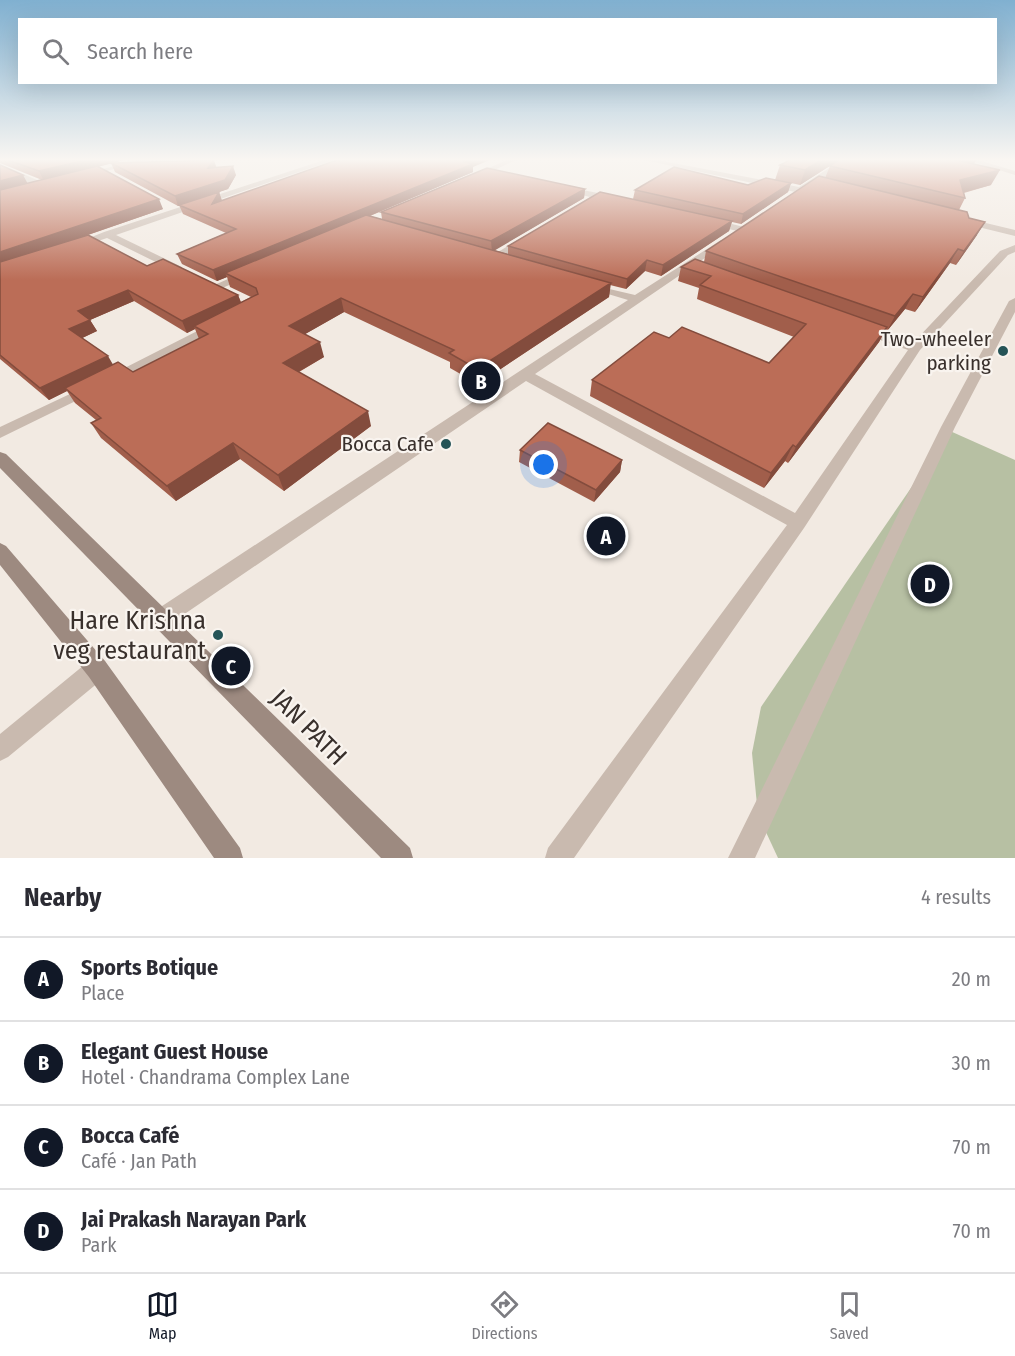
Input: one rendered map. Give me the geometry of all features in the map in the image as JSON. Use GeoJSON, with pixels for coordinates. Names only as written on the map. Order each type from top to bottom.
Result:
{"type":"FeatureCollection","features":[{"type":"Feature","properties":{"kind":"main road","name":"JAN PATH"},"geometry":{"type":"LineString","coordinates":[[0,458],[400,858]]}},
{"type":"Feature","properties":{"kind":"main road"},"geometry":{"type":"LineString","coordinates":[[0,551],[97,669],[230,858]]}},
{"type":"Feature","properties":{"kind":"street"},"geometry":{"type":"LineString","coordinates":[[64,249],[207,200]]}},
{"type":"Feature","properties":{"kind":"street"},"geometry":{"type":"LineString","coordinates":[[569,213],[591,200]]}},
{"type":"Feature","properties":{"kind":"street"},"geometry":{"type":"LineString","coordinates":[[781,203],[786,200]]}},
{"type":"Feature","properties":{"kind":"street"},"geometry":{"type":"LineString","coordinates":[[165,204],[176,210]]}},
{"type":"Feature","properties":{"kind":"street"},"geometry":{"type":"LineString","coordinates":[[160,618],[637,299],[693,267],[746,226],[697,219]]}},
{"type":"Feature","properties":{"kind":"street"},"geometry":{"type":"LineString","coordinates":[[958,219],[1015,233]]}},
{"type":"Feature","properties":{"kind":"street"},"geometry":{"type":"LineString","coordinates":[[107,234],[186,272]]}},
{"type":"Feature","properties":{"kind":"street"},"geometry":{"type":"LineString","coordinates":[[482,254],[499,259],[531,235]]}},
{"type":"Feature","properties":{"kind":"street"},"geometry":{"type":"LineString","coordinates":[[558,858],[798,524],[915,348],[1004,253],[1015,248]]}},
{"type":"Feature","properties":{"kind":"street"},"geometry":{"type":"LineString","coordinates":[[236,296],[211,284],[259,268]]}},
{"type":"Feature","properties":{"kind":"street"},"geometry":{"type":"LineString","coordinates":[[582,283],[637,299]]}},
{"type":"Feature","properties":{"kind":"street"},"geometry":{"type":"LineString","coordinates":[[741,858],[948,427],[1015,301]]}},
{"type":"Feature","properties":{"kind":"street"},"geometry":{"type":"LineString","coordinates":[[0,433],[225,321]]}},
{"type":"Feature","properties":{"kind":"street"},"geometry":{"type":"LineString","coordinates":[[850,325],[915,348]]}},
{"type":"Feature","properties":{"kind":"street"},"geometry":{"type":"LineString","coordinates":[[524,374],[798,524]]}},
{"type":"Feature","properties":{"kind":"street"},"geometry":{"type":"LineString","coordinates":[[0,749],[97,669]]}},
{"type":"Feature","properties":{"kind":"green space"},"geometry":{"type":"Polygon","coordinates":[[[950,431],[1015,460],[1015,858],[778,858],[758,815],[752,753],[761,707],[950,431]]]}},
{"type":"Feature","properties":{"kind":"building"},"geometry":{"type":"Polygon","coordinates":[[[0,200],[156,200],[0,252],[0,200]]]}},
{"type":"Feature","properties":{"kind":"building"},"geometry":{"type":"Polygon","coordinates":[[[194,200],[214,200],[212,204],[223,200],[385,200],[213,270],[177,254],[236,229],[179,205],[194,200]]]}},
{"type":"Feature","properties":{"kind":"building"},"geometry":{"type":"Polygon","coordinates":[[[410,200],[565,200],[491,241],[381,212],[410,200]]]}},
{"type":"Feature","properties":{"kind":"building"},"geometry":{"type":"Polygon","coordinates":[[[586,200],[637,200],[732,221],[663,265],[647,260],[627,279],[508,246],[586,200]]]}},
{"type":"Feature","properties":{"kind":"building"},"geometry":{"type":"Polygon","coordinates":[[[680,200],[765,200],[743,214],[680,200]]]}},
{"type":"Feature","properties":{"kind":"building"},"geometry":{"type":"Polygon","coordinates":[[[783,200],[918,200],[967,212],[969,218],[985,222],[964,251],[958,249],[923,297],[913,294],[895,316],[706,251],[783,200]]]}},
{"type":"Feature","properties":{"kind":"building"},"geometry":{"type":"Polygon","coordinates":[[[366,215],[611,283],[477,369],[449,353],[454,350],[341,298],[289,326],[320,342],[283,363],[368,411],[278,475],[233,443],[167,486],[91,423],[101,418],[65,388],[118,362],[133,372],[208,334],[194,326],[258,294],[256,288],[225,273],[366,215]]]}},
{"type":"Feature","properties":{"kind":"building"},"geometry":{"type":"Polygon","coordinates":[[[88,235],[147,266],[163,259],[238,295],[182,321],[128,290],[78,311],[90,320],[69,329],[108,356],[40,388],[0,355],[0,262],[88,235]]]}},
{"type":"Feature","properties":{"kind":"building"},"geometry":{"type":"Polygon","coordinates":[[[695,259],[887,327],[796,447],[793,445],[771,473],[592,380],[654,332],[669,338],[682,327],[769,363],[806,324],[700,285],[711,276],[681,267],[695,259]]]}},
{"type":"Feature","properties":{"kind":"building"},"geometry":{"type":"Polygon","coordinates":[[[548,423],[622,460],[596,490],[520,450],[548,423]]]}},
{"type":"Feature","properties":{"kind":"place","name":"Two-wheeler parking"},"geometry":{"type":"Point","coordinates":[1003,351]}},
{"type":"Feature","properties":{"kind":"place","name":"Elegant Guest House"},"geometry":{"type":"Point","coordinates":[481,381]}},
{"type":"Feature","properties":{"kind":"place","name":"Bocca Cafe"},"geometry":{"type":"Point","coordinates":[446,444]}},
{"type":"Feature","properties":{"kind":"place","name":"Sports Botique"},"geometry":{"type":"Point","coordinates":[606,536]}},
{"type":"Feature","properties":{"kind":"place","name":"Jai Prakash Narayan Park"},"geometry":{"type":"Point","coordinates":[930,584]}},
{"type":"Feature","properties":{"kind":"place","name":"Hare Krishna veg restaurant"},"geometry":{"type":"Point","coordinates":[218,635]}},
{"type":"Feature","properties":{"kind":"place","name":"Bocca Café"},"geometry":{"type":"Point","coordinates":[231,666]}}]}
